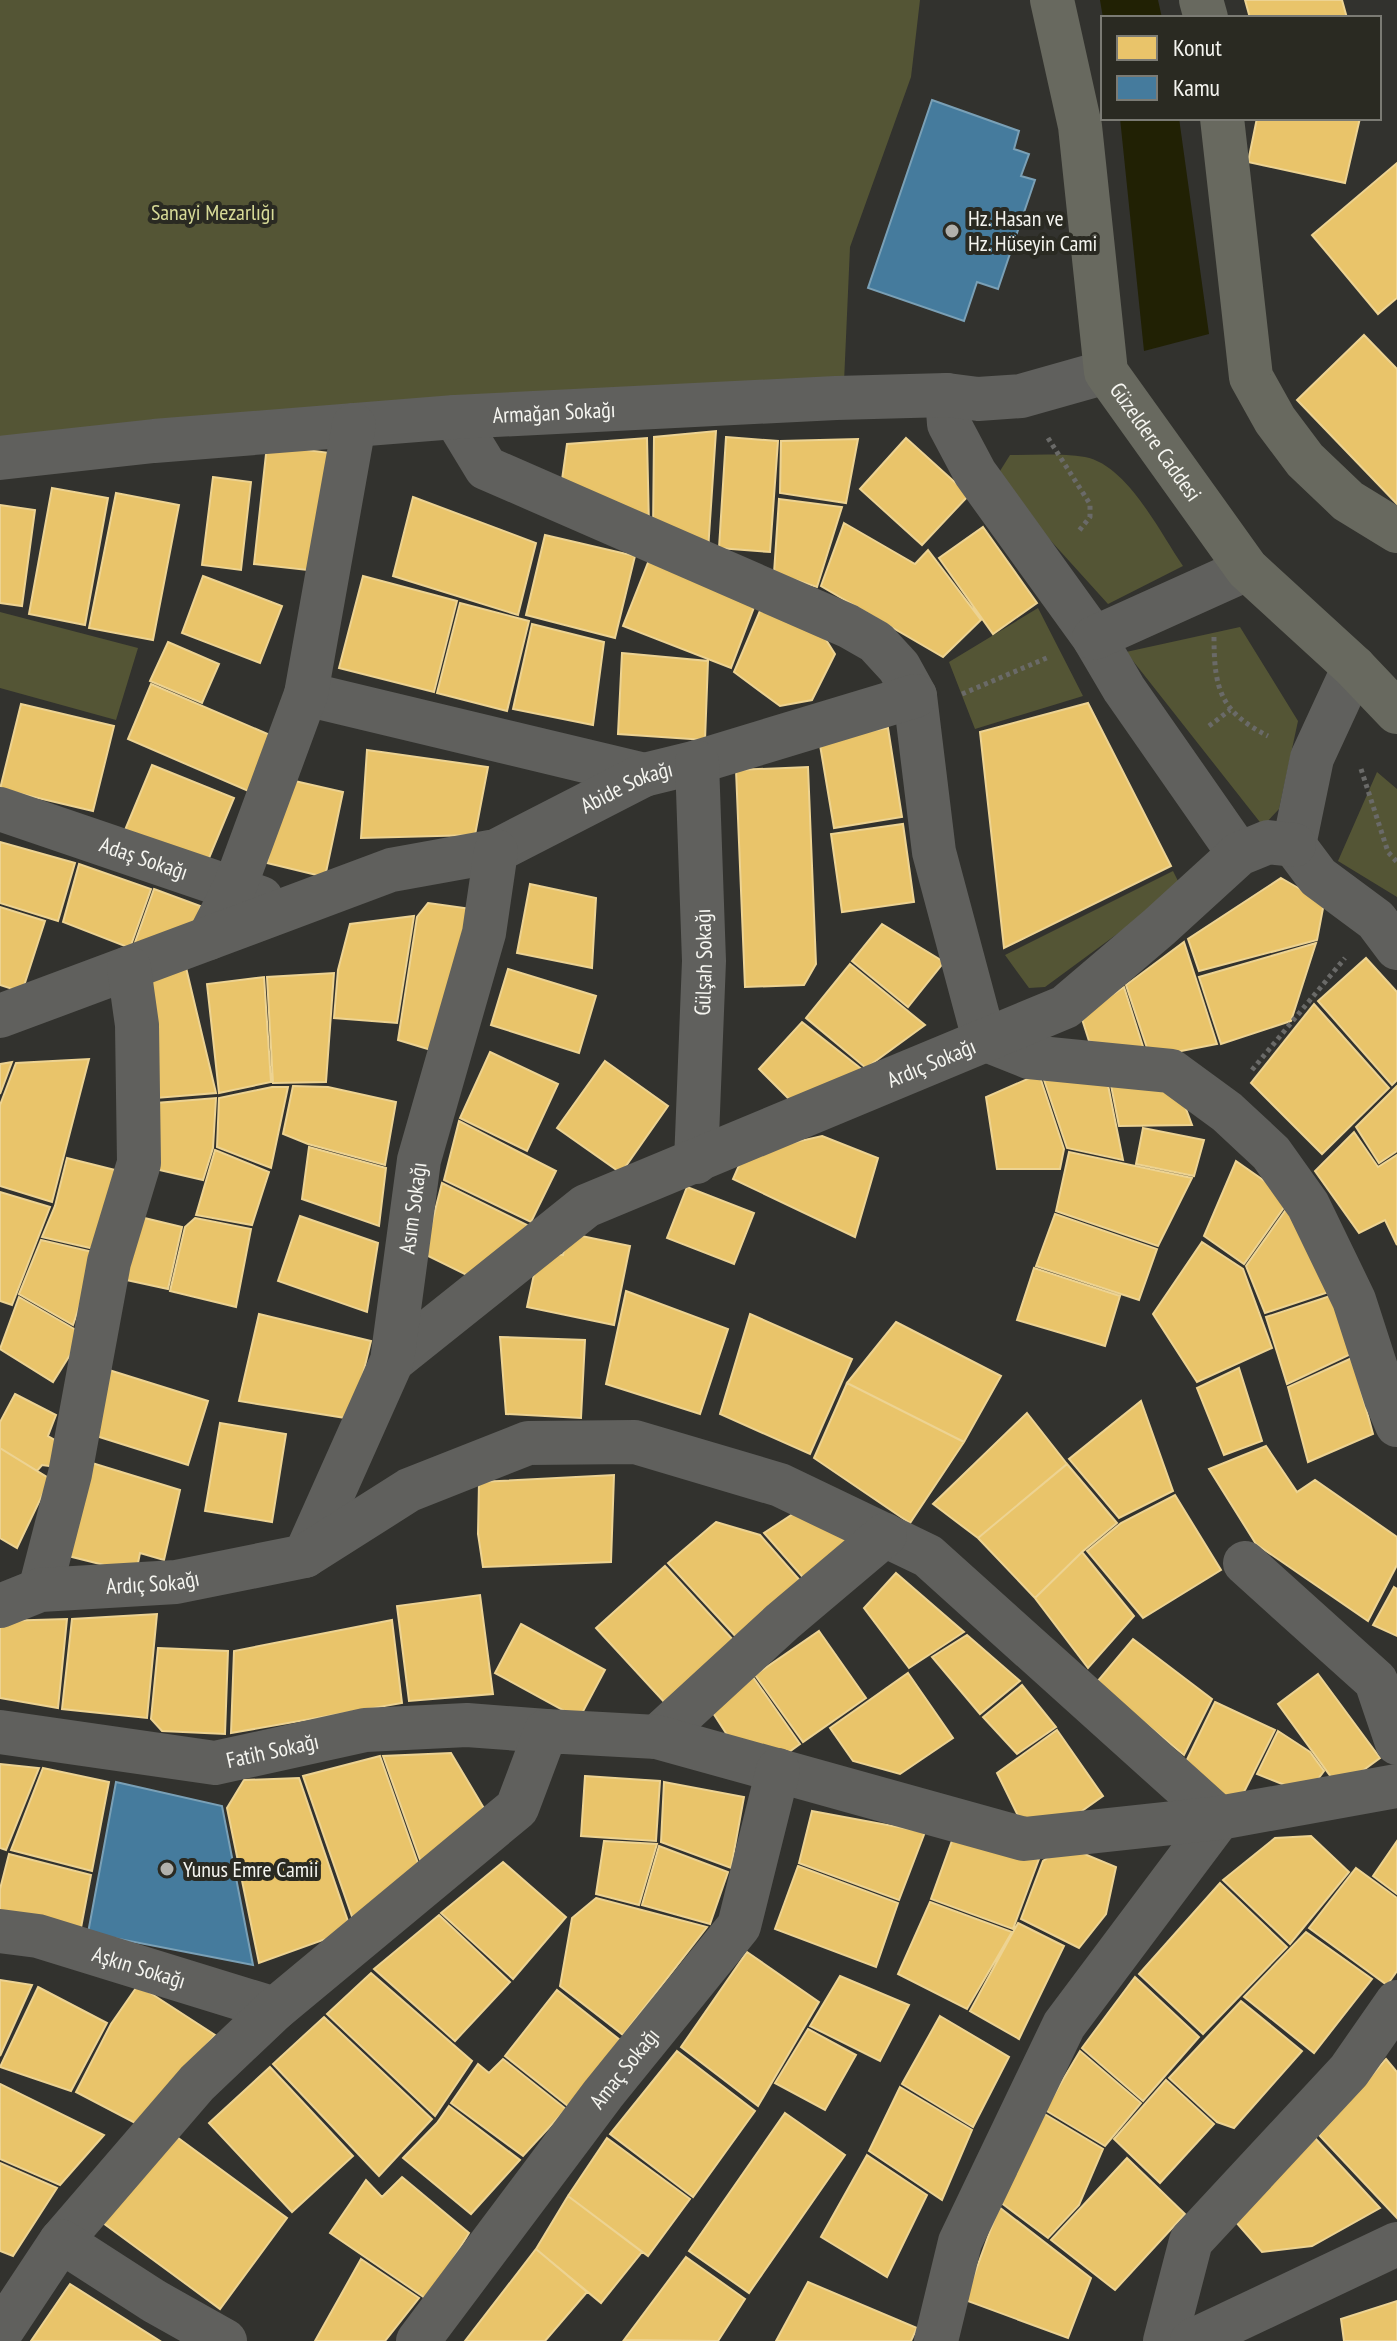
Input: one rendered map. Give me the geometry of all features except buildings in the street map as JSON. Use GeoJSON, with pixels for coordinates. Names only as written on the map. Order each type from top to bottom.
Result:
{"type":"FeatureCollection","features":[{"type":"Feature","properties":{"kind":"main road","name":"Güzeldere Caddesi"},"geometry":{"type":"LineString","coordinates":[[1052,0],[1080,126],[1106,372],[1231,576],[1354,667],[1397,712]]}},
{"type":"Feature","properties":{"kind":"main road"},"geometry":{"type":"LineString","coordinates":[[1222,120],[1251,377],[1275,420],[1305,460],[1348,501],[1397,531]]}},
{"type":"Feature","properties":{"kind":"street","name":"Armağan Sokağı"},"geometry":{"type":"LineString","coordinates":[[0,458],[154,441],[455,417],[836,398],[947,395],[978,399],[1021,396],[1106,372]]}},
{"type":"Feature","properties":{"kind":"street"},"geometry":{"type":"LineString","coordinates":[[947,395],[949,424],[957,442],[997,506],[1094,638],[1124,689],[1239,854]]}},
{"type":"Feature","properties":{"kind":"street"},"geometry":{"type":"LineString","coordinates":[[455,417],[486,468],[848,626],[876,642],[899,667],[915,696],[934,852],[984,1039],[1029,1057],[1171,1071],[1221,1108],[1271,1153],[1308,1205],[1354,1300],[1397,1425]]}},
{"type":"Feature","properties":{"kind":"street"},"geometry":{"type":"LineString","coordinates":[[209,938],[234,889],[306,694],[354,425]]}},
{"type":"Feature","properties":{"kind":"street"},"geometry":{"type":"LineString","coordinates":[[1094,638],[1231,576]]}},
{"type":"Feature","properties":{"kind":"street"},"geometry":{"type":"LineString","coordinates":[[1354,667],[1316,751],[1294,845],[1318,877],[1386,934]]}},
{"type":"Feature","properties":{"kind":"street"},"geometry":{"type":"LineString","coordinates":[[306,694],[644,775]]}},
{"type":"Feature","properties":{"kind":"street","name":"Abide Sokağı"},"geometry":{"type":"LineString","coordinates":[[0,1016],[391,870],[496,851],[644,775],[915,696]]}},
{"type":"Feature","properties":{"kind":"street","name":"Gülşah Sokağı"},"geometry":{"type":"LineString","coordinates":[[696,1162],[704,961],[697,762]]}},
{"type":"Feature","properties":{"kind":"street","name":"Adaş Sokağı"},"geometry":{"type":"LineString","coordinates":[[0,809],[290,907]]}},
{"type":"Feature","properties":{"kind":"street","name":"Ardıç Sokağı"},"geometry":{"type":"LineString","coordinates":[[392,1361],[586,1206],[1065,1007],[1239,854],[1268,842],[1294,845]]}},
{"type":"Feature","properties":{"kind":"street","name":"Asım Sokağı"},"geometry":{"type":"LineString","coordinates":[[305,1556],[392,1361],[419,1160],[484,933],[496,851]]}},
{"type":"Feature","properties":{"kind":"street"},"geometry":{"type":"LineString","coordinates":[[40,1590],[70,1474],[109,1262],[139,1163],[137,1025],[129,968]]}},
{"type":"Feature","properties":{"kind":"street"},"geometry":{"type":"LineString","coordinates":[[305,1556],[409,1490],[528,1443],[635,1442],[780,1485],[928,1556],[1219,1818],[1064,2025],[960,2242],[936,2341]]}},
{"type":"Feature","properties":{"kind":"street"},"geometry":{"type":"LineString","coordinates":[[657,1737],[782,1622],[885,1535]]}},
{"type":"Feature","properties":{"kind":"street","name":"Ardıç Sokağı"},"geometry":{"type":"LineString","coordinates":[[0,1606],[40,1590],[176,1582],[305,1556]]}},
{"type":"Feature","properties":{"kind":"street"},"geometry":{"type":"LineString","coordinates":[[1245,1563],[1376,1681],[1397,1743]]}},
{"type":"Feature","properties":{"kind":"street","name":"Fatih Sokağı"},"geometry":{"type":"LineString","coordinates":[[0,1732],[215,1763],[365,1730],[467,1725],[657,1737],[1024,1839],[1219,1818],[1397,1786]]}},
{"type":"Feature","properties":{"kind":"street"},"geometry":{"type":"LineString","coordinates":[[6,2311],[61,2241],[197,2083],[275,2009],[517,1808],[546,1731]]}},
{"type":"Feature","properties":{"kind":"street","name":"Amaç Sokağı"},"geometry":{"type":"LineString","coordinates":[[418,2341],[594,2106],[739,1926],[778,1770]]}},
{"type":"Feature","properties":{"kind":"street","name":"Aşkın Sokağı"},"geometry":{"type":"LineString","coordinates":[[0,1931],[38,1936],[275,2009]]}},
{"type":"Feature","properties":{"kind":"street"},"geometry":{"type":"LineString","coordinates":[[1165,2341],[1191,2241],[1349,2071],[1397,2002]]}},
{"type":"Feature","properties":{"kind":"street"},"geometry":{"type":"LineString","coordinates":[[61,2241],[154,2301],[225,2341]]}},
{"type":"Feature","properties":{"kind":"street"},"geometry":{"type":"LineString","coordinates":[[1192,2341],[1397,2244]]}},
{"type":"Feature","properties":{"kind":"path"},"geometry":{"type":"LineString","coordinates":[[1021,396],[1090,504],[1090,517],[1082,529],[1040,562]]}},
{"type":"Feature","properties":{"kind":"path"},"geometry":{"type":"LineString","coordinates":[[1231,576],[1214,660],[1223,699],[1234,715],[1243,721],[1361,769],[1388,852],[1397,862]]}},
{"type":"Feature","properties":{"kind":"path"},"geometry":{"type":"LineString","coordinates":[[915,696],[946,687],[951,699],[1094,638]]}},
{"type":"Feature","properties":{"kind":"path"},"geometry":{"type":"LineString","coordinates":[[1221,1108],[1386,934]]}},
{"type":"Feature","properties":{"kind":"green space","name":"Sanayi Mezarlığı"},"geometry":{"type":"Polygon","coordinates":[[[0,0],[920,0],[911,77],[850,247],[844,382],[0,437],[0,0]]]}},
{"type":"Feature","properties":{"kind":"green space"},"geometry":{"type":"Polygon","coordinates":[[[1010,455],[1085,457],[1115,472],[1141,501],[1183,566],[1108,604],[995,479],[1010,455]]]}},
{"type":"Feature","properties":{"kind":"green space"},"geometry":{"type":"Polygon","coordinates":[[[1038,608],[1083,696],[975,729],[949,662],[1038,608]]]}},
{"type":"Feature","properties":{"kind":"green space"},"geometry":{"type":"Polygon","coordinates":[[[0,612],[138,648],[116,720],[0,688],[0,612]]]}},
{"type":"Feature","properties":{"kind":"green space"},"geometry":{"type":"Polygon","coordinates":[[[1240,627],[1298,721],[1279,809],[1263,826],[1126,652],[1240,627]]]}},
{"type":"Feature","properties":{"kind":"green space"},"geometry":{"type":"Polygon","coordinates":[[[1377,772],[1397,789],[1397,897],[1338,861],[1377,772]]]}},
{"type":"Feature","properties":{"kind":"green space"},"geometry":{"type":"Polygon","coordinates":[[[1173,871],[1181,887],[1045,987],[1029,988],[1005,955],[1173,871]]]}},
{"type":"Feature","properties":{"kind":"shaded area"},"geometry":{"type":"Polygon","coordinates":[[[1100,0],[1158,0],[1162,16],[1103,16],[1100,0]]]}},
{"type":"Feature","properties":{"kind":"shaded area"},"geometry":{"type":"Polygon","coordinates":[[[1120,120],[1179,120],[1209,334],[1144,351],[1120,120]]]}},
{"type":"Feature","properties":{"kind":"place","name":"Hz. Hasan ve Hz. Hüseyin Cami"},"geometry":{"type":"Point","coordinates":[952,231]}},
{"type":"Feature","properties":{"kind":"place","name":"Yunus Emre Camii"},"geometry":{"type":"Point","coordinates":[167,1869]}}]}
